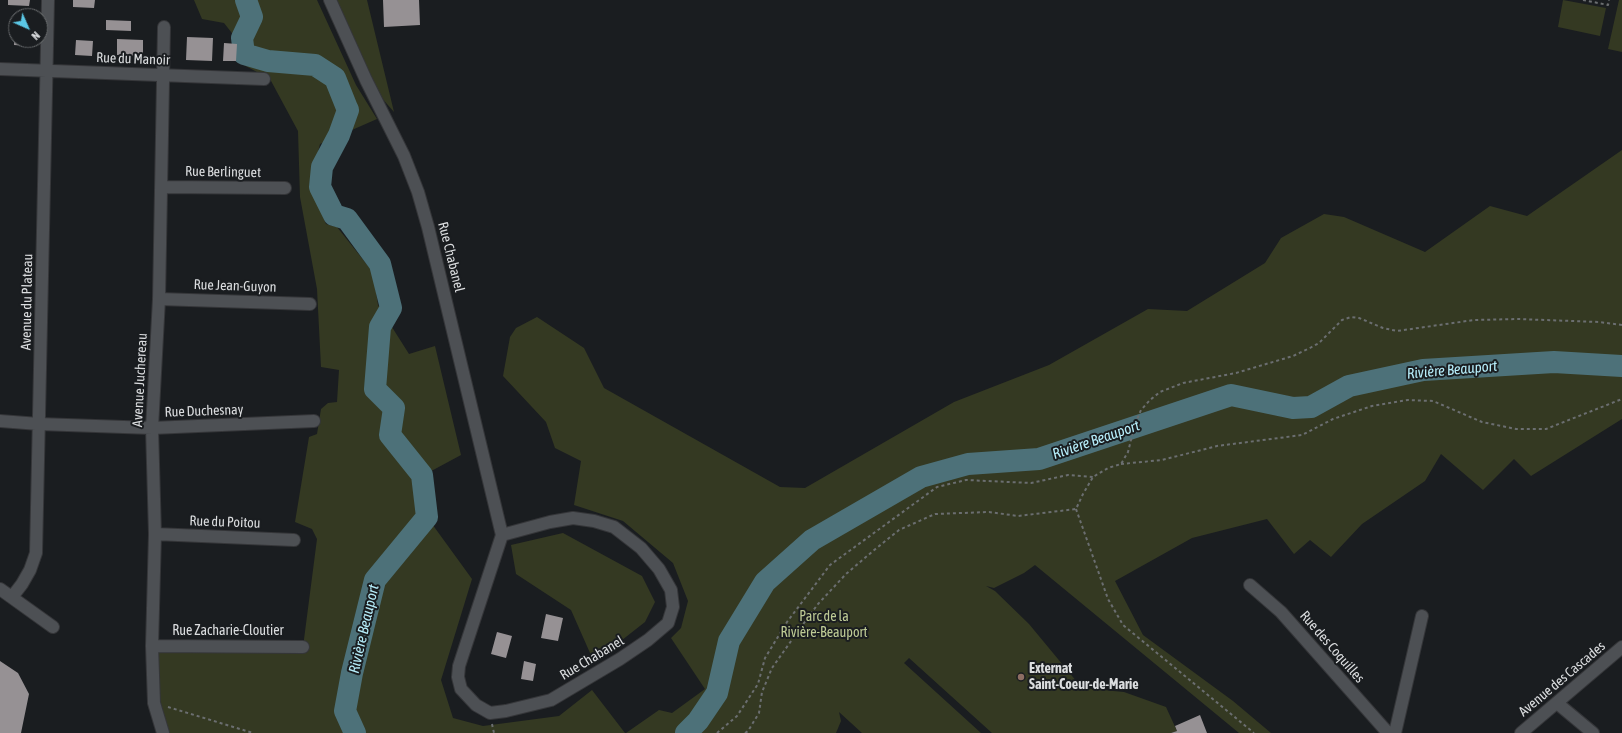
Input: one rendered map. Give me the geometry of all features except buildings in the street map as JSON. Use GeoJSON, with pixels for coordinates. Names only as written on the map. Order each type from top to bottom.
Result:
{"type":"FeatureCollection","features":[{"type":"Feature","properties":{"kind":"street","name":"Avenue du Plateau"},"geometry":{"type":"LineString","coordinates":[[12,597],[30,570],[36,554],[48,0]]}},
{"type":"Feature","properties":{"kind":"street","name":"Rue Chabanel"},"geometry":{"type":"LineString","coordinates":[[330,0],[366,80],[404,156],[418,192],[428,227],[502,535],[462,659],[458,677],[461,689],[476,705],[490,713],[506,711],[551,700],[620,659],[648,640],[668,623],[673,607],[671,590],[659,569],[641,548],[614,527],[594,521],[573,518],[550,522],[502,535]]}},
{"type":"Feature","properties":{"kind":"street","name":"Avenue Juchereau"},"geometry":{"type":"LineString","coordinates":[[163,733],[154,703],[152,646],[155,534],[152,428],[159,299],[164,27]]}},
{"type":"Feature","properties":{"kind":"street","name":"Rue du Manoir"},"geometry":{"type":"LineString","coordinates":[[0,69],[264,79]]}},
{"type":"Feature","properties":{"kind":"street","name":"Rue Berlinguet"},"geometry":{"type":"LineString","coordinates":[[161,186],[285,188]]}},
{"type":"Feature","properties":{"kind":"street","name":"Rue Jean-Guyon"},"geometry":{"type":"LineString","coordinates":[[159,299],[310,304]]}},
{"type":"Feature","properties":{"kind":"street","name":"Rue Duchesnay"},"geometry":{"type":"LineString","coordinates":[[0,421],[39,424],[152,428],[314,421]]}},
{"type":"Feature","properties":{"kind":"street","name":"Rue du Poitou"},"geometry":{"type":"LineString","coordinates":[[155,534],[294,540]]}},
{"type":"Feature","properties":{"kind":"street","name":"Rue des Coquilles"},"geometry":{"type":"LineString","coordinates":[[1250,585],[1281,612],[1388,733]]}},
{"type":"Feature","properties":{"kind":"street"},"geometry":{"type":"LineString","coordinates":[[0,589],[53,627]]}},
{"type":"Feature","properties":{"kind":"street"},"geometry":{"type":"LineString","coordinates":[[1395,733],[1422,616]]}},
{"type":"Feature","properties":{"kind":"street","name":"Rue Zacharie-Cloutier"},"geometry":{"type":"LineString","coordinates":[[152,646],[303,647]]}},
{"type":"Feature","properties":{"kind":"street","name":"Avenue des Cascades"},"geometry":{"type":"LineString","coordinates":[[1521,733],[1622,647]]}},
{"type":"Feature","properties":{"kind":"street"},"geometry":{"type":"LineString","coordinates":[[1558,703],[1593,733]]}},
{"type":"Feature","properties":{"kind":"path"},"geometry":{"type":"LineString","coordinates":[[1583,0],[1608,5],[1609,0]]}},
{"type":"Feature","properties":{"kind":"path"},"geometry":{"type":"LineString","coordinates":[[1121,464],[1130,445],[1135,424],[1141,410],[1160,392],[1183,383],[1236,373],[1293,356],[1318,343],[1342,320],[1351,317],[1359,318],[1383,328],[1397,331],[1474,320],[1518,319],[1599,322],[1622,325]]}},
{"type":"Feature","properties":{"kind":"path"},"geometry":{"type":"LineString","coordinates":[[1254,733],[1123,625],[1108,599],[1076,509],[1094,477],[1108,468],[1121,464],[1162,460],[1217,446],[1302,435],[1333,420],[1372,406],[1408,400],[1433,401],[1482,422],[1516,429],[1546,429],[1622,399]]}},
{"type":"Feature","properties":{"kind":"path"},"geometry":{"type":"LineString","coordinates":[[717,733],[737,716],[758,684],[765,658],[787,622],[830,564],[938,488],[966,480],[1031,483],[1068,475],[1094,477]]}},
{"type":"Feature","properties":{"kind":"path"},"geometry":{"type":"LineString","coordinates":[[745,733],[748,731],[759,713],[762,692],[772,668],[805,621],[818,604],[846,574],[899,530],[935,514],[989,512],[1018,516],[1076,509]]}},
{"type":"Feature","properties":{"kind":"path"},"geometry":{"type":"LineString","coordinates":[[154,703],[253,733]]}},
{"type":"Feature","properties":{"kind":"green space"},"geometry":{"type":"Polygon","coordinates":[[[194,0],[317,0],[356,85],[377,119],[320,144],[310,184],[326,224],[337,227],[373,272],[378,305],[409,354],[435,346],[461,455],[422,476],[427,517],[472,579],[441,680],[453,718],[483,726],[559,716],[592,690],[625,733],[163,733],[152,646],[303,647],[317,539],[312,529],[295,522],[309,437],[317,434],[321,409],[328,403],[337,402],[339,370],[321,367],[317,289],[300,197],[298,131],[270,79],[242,64],[239,42],[224,23],[202,19],[194,0]]]}},
{"type":"Feature","properties":{"kind":"green space"},"geometry":{"type":"Polygon","coordinates":[[[330,0],[367,0],[394,112],[366,80],[330,0]]]}},
{"type":"Feature","properties":{"kind":"green space"},"geometry":{"type":"Polygon","coordinates":[[[1563,0],[1606,8],[1600,36],[1558,27],[1563,0]]]}},
{"type":"Feature","properties":{"kind":"green space"},"geometry":{"type":"Polygon","coordinates":[[[1619,0],[1622,0],[1622,52],[1608,49],[1619,0]]]}},
{"type":"Feature","properties":{"kind":"green space","name":"Parc de la Rivière-Beauport"},"geometry":{"type":"Polygon","coordinates":[[[1622,150],[1622,419],[1531,476],[1514,459],[1483,490],[1441,454],[1425,481],[1362,524],[1331,557],[1310,540],[1294,554],[1267,519],[1192,538],[1115,581],[1143,635],[1233,701],[1271,733],[1239,733],[1035,565],[1024,573],[994,588],[986,586],[995,591],[1029,624],[1082,688],[1124,692],[1166,707],[1177,731],[1171,733],[992,733],[909,658],[904,663],[981,733],[862,733],[839,712],[841,721],[836,733],[626,733],[659,710],[672,713],[705,689],[671,638],[681,628],[688,601],[673,563],[623,521],[574,505],[581,461],[555,448],[546,422],[503,376],[510,337],[516,328],[537,317],[584,348],[604,388],[780,487],[805,488],[954,402],[1049,365],[1148,309],[1187,311],[1265,263],[1281,238],[1324,214],[1344,217],[1425,252],[1490,206],[1527,216],[1622,150]]]}},
{"type":"Feature","properties":{"kind":"green space"},"geometry":{"type":"Polygon","coordinates":[[[563,533],[642,576],[655,602],[645,622],[594,662],[571,610],[516,574],[511,545],[563,533]]]}},
{"type":"Feature","properties":{"kind":"waterway","name":"Rivière Beauport"},"geometry":{"type":"LineString","coordinates":[[246,0],[252,17],[242,38],[244,54],[268,61],[315,65],[335,78],[348,110],[339,135],[322,167],[320,187],[334,215],[347,219],[380,264],[391,308],[380,327],[375,389],[394,408],[390,435],[422,475],[427,517],[375,580],[352,673],[345,711],[355,733]]}},
{"type":"Feature","properties":{"kind":"waterway","name":"Rivière Beauport"},"geometry":{"type":"LineString","coordinates":[[686,733],[698,721],[717,693],[729,641],[765,582],[812,540],[921,477],[968,464],[1039,459],[1231,395],[1293,408],[1311,407],[1349,386],[1423,370],[1554,362],[1622,366]]}},
{"type":"Feature","properties":{"kind":"place","name":"Externat Saint-Coeur-de-Marie"},"geometry":{"type":"Point","coordinates":[1021,677]}}]}
